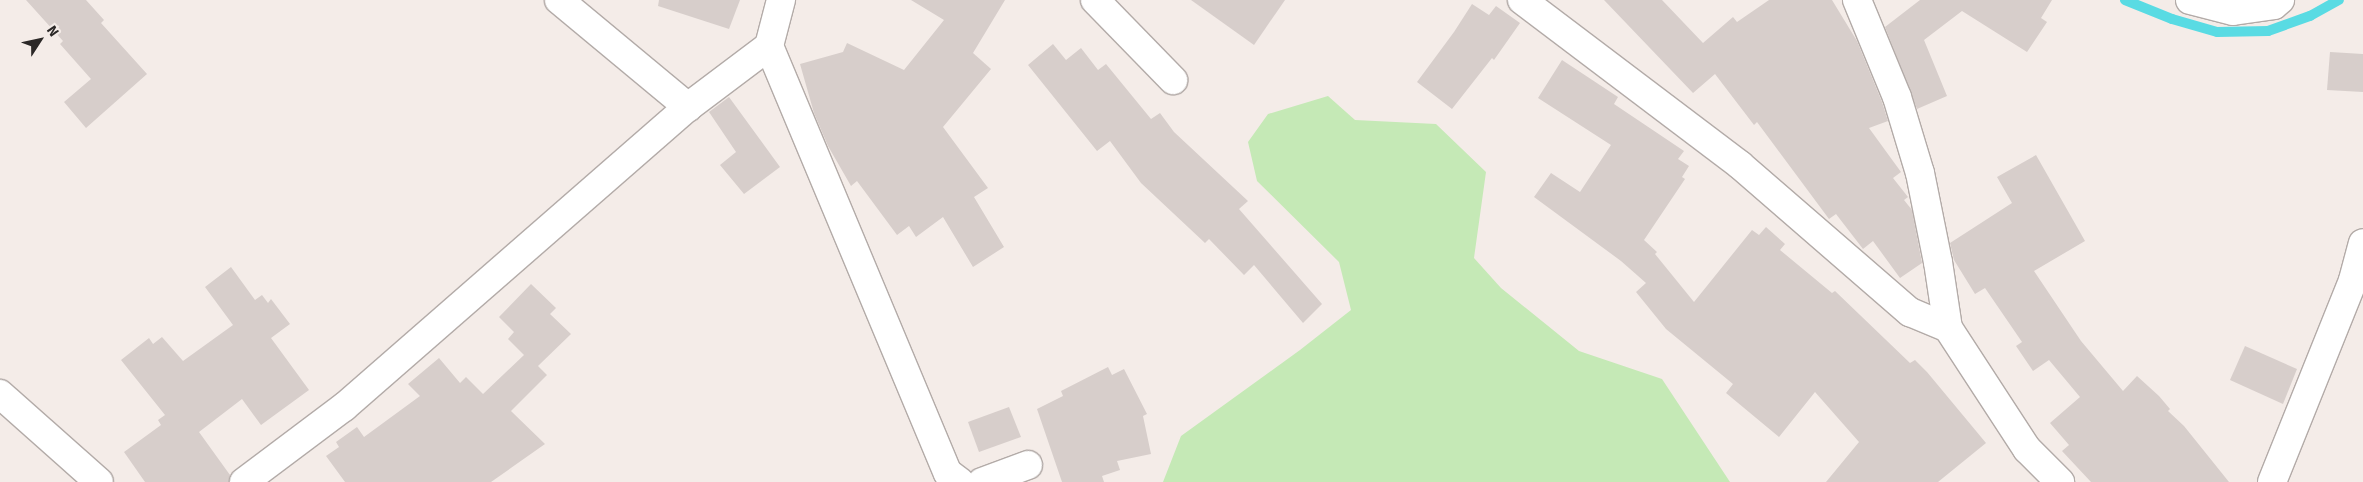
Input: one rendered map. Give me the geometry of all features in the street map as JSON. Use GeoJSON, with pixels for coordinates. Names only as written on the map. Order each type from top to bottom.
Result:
{"type":"FeatureCollection","features":[{"type":"Feature","properties":{"kind":"street"},"geometry":{"type":"LineString","coordinates":[[558,0],[688,107]]}},
{"type":"Feature","properties":{"kind":"street"},"geometry":{"type":"LineString","coordinates":[[781,0],[769,46],[948,473],[960,482]]}},
{"type":"Feature","properties":{"kind":"street"},"geometry":{"type":"LineString","coordinates":[[1095,0],[1173,80]]}},
{"type":"Feature","properties":{"kind":"street"},"geometry":{"type":"LineString","coordinates":[[1522,0],[1740,165],[1910,312],[1948,328]]}},
{"type":"Feature","properties":{"kind":"street"},"geometry":{"type":"LineString","coordinates":[[1857,0],[1897,97],[1920,173],[1938,262],[1948,328],[2027,449],[2060,482]]}},
{"type":"Feature","properties":{"kind":"street"},"geometry":{"type":"LineString","coordinates":[[2190,0],[2232,12],[2274,5],[2280,0]]}},
{"type":"Feature","properties":{"kind":"street"},"geometry":{"type":"LineString","coordinates":[[244,482],[344,406],[688,107],[769,46]]}},
{"type":"Feature","properties":{"kind":"street"},"geometry":{"type":"LineString","coordinates":[[2273,482],[2352,280],[2363,244]]}},
{"type":"Feature","properties":{"kind":"street"},"geometry":{"type":"LineString","coordinates":[[0,394],[99,482]]}},
{"type":"Feature","properties":{"kind":"street"},"geometry":{"type":"LineString","coordinates":[[982,482],[1028,465]]}},
{"type":"Feature","properties":{"kind":"green space"},"geometry":{"type":"Polygon","coordinates":[[[1328,96],[1355,120],[1436,124],[1486,172],[1474,258],[1501,288],[1579,351],[1662,379],[1730,482],[1163,482],[1181,436],[1300,350],[1351,310],[1339,262],[1257,181],[1248,142],[1268,114],[1328,96]]]}},
{"type":"Feature","properties":{"kind":"building"},"geometry":{"type":"Polygon","coordinates":[[[26,0],[86,0],[104,20],[101,23],[147,74],[86,128],[64,102],[91,79],[60,44],[63,41],[26,0]]]}},
{"type":"Feature","properties":{"kind":"building"},"geometry":{"type":"Polygon","coordinates":[[[659,0],[740,0],[729,29],[658,6],[659,0]]]}},
{"type":"Feature","properties":{"kind":"building"},"geometry":{"type":"Polygon","coordinates":[[[911,0],[1005,0],[973,53],[991,69],[943,127],[988,188],[974,197],[1004,247],[973,267],[943,217],[916,237],[909,226],[897,235],[857,181],[851,186],[828,146],[814,113],[800,64],[843,52],[847,43],[904,70],[944,20],[911,0]]]}},
{"type":"Feature","properties":{"kind":"building"},"geometry":{"type":"Polygon","coordinates":[[[1191,0],[1285,0],[1254,45],[1191,0]]]}},
{"type":"Feature","properties":{"kind":"building"},"geometry":{"type":"Polygon","coordinates":[[[1604,0],[1662,0],[1703,43],[1733,17],[1737,22],[1769,0],[1832,0],[1857,41],[1882,102],[1888,121],[1869,128],[1901,172],[1893,178],[1908,197],[1904,200],[1912,210],[1922,263],[1900,278],[1873,241],[1863,249],[1836,214],[1829,219],[1757,122],[1754,125],[1715,74],[1693,93],[1604,0]]]}},
{"type":"Feature","properties":{"kind":"building"},"geometry":{"type":"Polygon","coordinates":[[[1920,0],[2052,0],[2041,18],[2047,22],[2027,52],[1962,11],[1924,40],[1947,96],[1917,109],[1885,27],[1920,0]]]}},
{"type":"Feature","properties":{"kind":"building"},"geometry":{"type":"Polygon","coordinates":[[[1472,4],[1489,15],[1496,6],[1520,23],[1494,60],[1492,58],[1452,109],[1417,82],[1472,4]]]}},
{"type":"Feature","properties":{"kind":"building"},"geometry":{"type":"Polygon","coordinates":[[[1053,44],[1066,60],[1081,48],[1098,70],[1106,64],[1151,119],[1160,113],[1174,132],[1248,201],[1239,209],[1322,304],[1303,323],[1254,265],[1244,275],[1209,239],[1205,243],[1141,183],[1110,141],[1097,151],[1028,65],[1053,44]]]}},
{"type":"Feature","properties":{"kind":"building"},"geometry":{"type":"Polygon","coordinates":[[[2330,52],[2363,54],[2363,92],[2327,90],[2330,52]]]}},
{"type":"Feature","properties":{"kind":"building"},"geometry":{"type":"Polygon","coordinates":[[[1562,60],[1618,97],[1614,104],[1684,151],[1678,159],[1689,166],[1682,177],[1685,179],[1644,240],[1657,252],[1655,254],[1694,302],[1752,230],[1759,235],[1766,227],[1785,244],[1780,250],[1832,293],[1835,291],[1910,363],[1915,360],[1986,443],[1938,482],[1826,482],[1859,442],[1815,392],[1779,437],[1726,393],[1733,384],[1666,329],[1636,292],[1646,283],[1621,261],[1534,197],[1551,173],[1580,192],[1611,145],[1538,98],[1562,60]]]}},
{"type":"Feature","properties":{"kind":"building"},"geometry":{"type":"Polygon","coordinates":[[[729,97],[780,167],[744,194],[720,165],[736,152],[709,112],[729,97]]]}},
{"type":"Feature","properties":{"kind":"building"},"geometry":{"type":"Polygon","coordinates":[[[2036,155],[2085,241],[2034,271],[2081,341],[2123,391],[2137,376],[2159,396],[2170,409],[2168,411],[2184,426],[2229,482],[2091,482],[2062,451],[2069,445],[2050,423],[2080,397],[2049,360],[2033,371],[2016,346],[2022,342],[1985,288],[1975,294],[1954,260],[1950,243],[2012,203],[1997,177],[2036,155]]]}},
{"type":"Feature","properties":{"kind":"building"},"geometry":{"type":"Polygon","coordinates":[[[231,267],[255,300],[262,295],[268,303],[271,299],[290,324],[271,338],[309,390],[261,425],[242,399],[199,432],[230,475],[229,482],[145,482],[124,452],[161,425],[158,420],[165,415],[121,360],[149,338],[153,344],[162,337],[183,361],[233,325],[205,287],[231,267]]]}},
{"type":"Feature","properties":{"kind":"building"},"geometry":{"type":"Polygon","coordinates":[[[531,284],[556,308],[550,314],[571,334],[538,366],[547,375],[511,411],[545,444],[491,482],[345,482],[326,456],[339,447],[336,442],[357,427],[364,437],[420,396],[408,384],[439,358],[460,383],[466,377],[483,394],[524,355],[508,339],[514,332],[499,317],[531,284]]]}},
{"type":"Feature","properties":{"kind":"building"},"geometry":{"type":"Polygon","coordinates":[[[2245,346],[2297,369],[2283,404],[2230,380],[2245,346]]]}},
{"type":"Feature","properties":{"kind":"building"},"geometry":{"type":"Polygon","coordinates":[[[1108,367],[1112,375],[1124,369],[1147,414],[1143,416],[1151,454],[1117,461],[1120,470],[1102,476],[1104,482],[1062,482],[1037,409],[1063,396],[1061,391],[1108,367]]]}},
{"type":"Feature","properties":{"kind":"building"},"geometry":{"type":"Polygon","coordinates":[[[1009,407],[1021,437],[979,452],[968,422],[1009,407]]]}},
{"type":"Feature","properties":{"kind":"waterway"},"geometry":{"type":"LineString","coordinates":[[2125,0],[2172,19],[2217,32],[2268,31],[2310,16],[2339,0]]}}]}
